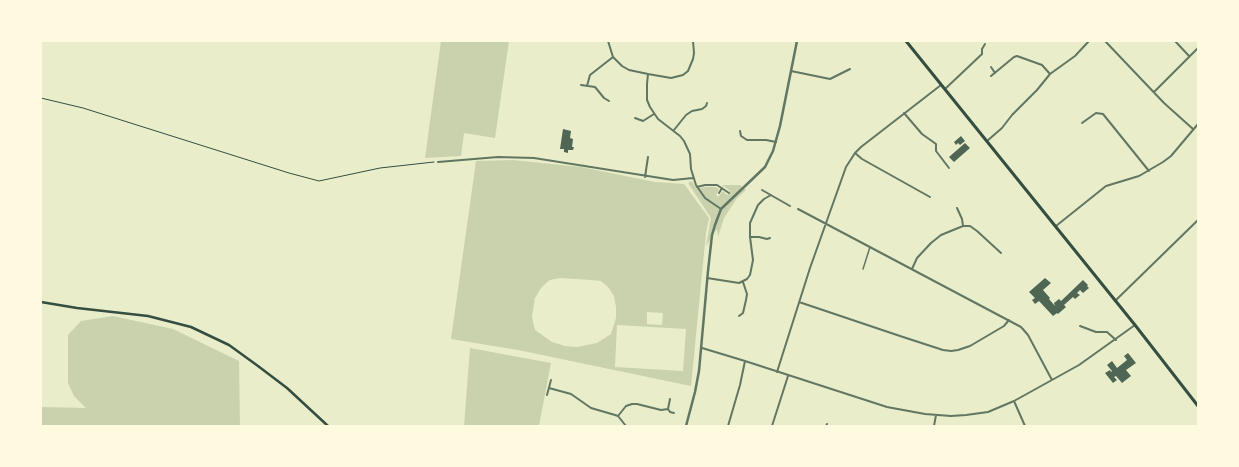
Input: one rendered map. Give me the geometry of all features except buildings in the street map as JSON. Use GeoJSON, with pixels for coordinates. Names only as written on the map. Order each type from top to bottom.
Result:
{"type":"FeatureCollection","features":[{"type":"Feature","properties":{"kind":"main road"},"geometry":{"type":"LineString","coordinates":[[906,41],[1056,226],[1198,406]]}},
{"type":"Feature","properties":{"kind":"main road"},"geometry":{"type":"LineString","coordinates":[[41,302],[76,308],[148,316],[175,322],[198,330],[229,346],[258,366],[292,392],[328,426]]}},
{"type":"Feature","properties":{"kind":"street"},"geometry":{"type":"LineString","coordinates":[[608,41],[613,57],[622,66],[629,70],[670,78],[683,75],[688,71],[694,59],[693,41]]}},
{"type":"Feature","properties":{"kind":"street"},"geometry":{"type":"LineString","coordinates":[[686,426],[695,392],[702,348],[712,235],[721,209],[765,167],[770,159],[776,142],[797,41]]}},
{"type":"Feature","properties":{"kind":"street"},"geometry":{"type":"LineString","coordinates":[[987,141],[1002,128],[1050,74],[1075,56],[1089,41]]}},
{"type":"Feature","properties":{"kind":"street"},"geometry":{"type":"LineString","coordinates":[[1105,41],[1154,92],[1193,129]]}},
{"type":"Feature","properties":{"kind":"street"},"geometry":{"type":"LineString","coordinates":[[1175,41],[1189,56]]}},
{"type":"Feature","properties":{"kind":"street"},"geometry":{"type":"LineString","coordinates":[[945,89],[982,54],[982,49],[985,44]]}},
{"type":"Feature","properties":{"kind":"street"},"geometry":{"type":"LineString","coordinates":[[1154,92],[1198,48]]}},
{"type":"Feature","properties":{"kind":"street"},"geometry":{"type":"LineString","coordinates":[[991,76],[1014,56],[1042,65],[1050,74]]}},
{"type":"Feature","properties":{"kind":"street"},"geometry":{"type":"LineString","coordinates":[[587,86],[590,75],[613,57]]}},
{"type":"Feature","properties":{"kind":"street"},"geometry":{"type":"LineString","coordinates":[[991,68],[995,73]]}},
{"type":"Feature","properties":{"kind":"street"},"geometry":{"type":"LineString","coordinates":[[791,72],[830,79],[850,69]]}},
{"type":"Feature","properties":{"kind":"street"},"geometry":{"type":"LineString","coordinates":[[648,74],[646,84],[648,100],[654,114],[663,124],[674,130],[680,136],[688,148],[693,178],[697,187],[706,198],[721,209]]}},
{"type":"Feature","properties":{"kind":"street"},"geometry":{"type":"LineString","coordinates":[[777,372],[845,170],[855,153],[904,112],[941,84]]}},
{"type":"Feature","properties":{"kind":"street"},"geometry":{"type":"LineString","coordinates":[[581,85],[595,87],[604,98],[609,101]]}},
{"type":"Feature","properties":{"kind":"street"},"geometry":{"type":"LineString","coordinates":[[674,130],[686,114],[702,109],[707,103]]}},
{"type":"Feature","properties":{"kind":"street"},"geometry":{"type":"LineString","coordinates":[[904,112],[922,134],[936,144],[936,151],[949,168]]}},
{"type":"Feature","properties":{"kind":"street"},"geometry":{"type":"LineString","coordinates":[[1082,123],[1096,113],[1103,114],[1149,171]]}},
{"type":"Feature","properties":{"kind":"street"},"geometry":{"type":"LineString","coordinates":[[635,118],[643,121],[654,114]]}},
{"type":"Feature","properties":{"kind":"street"},"geometry":{"type":"LineString","coordinates":[[1056,226],[1106,186],[1139,176],[1149,171],[1170,156],[1198,124]]}},
{"type":"Feature","properties":{"kind":"street"},"geometry":{"type":"LineString","coordinates":[[740,131],[742,136],[747,140],[766,140],[776,142]]}},
{"type":"Feature","properties":{"kind":"street"},"geometry":{"type":"LineString","coordinates":[[855,153],[862,159],[930,197]]}},
{"type":"Feature","properties":{"kind":"street"},"geometry":{"type":"LineString","coordinates":[[645,177],[648,156]]}},
{"type":"Feature","properties":{"kind":"street"},"geometry":{"type":"LineString","coordinates":[[438,162],[498,157],[534,158],[645,177],[674,180],[693,178]]}},
{"type":"Feature","properties":{"kind":"street"},"geometry":{"type":"LineString","coordinates":[[697,187],[717,185],[728,193]]}},
{"type":"Feature","properties":{"kind":"street"},"geometry":{"type":"LineString","coordinates":[[719,193],[722,188]]}},
{"type":"Feature","properties":{"kind":"street"},"geometry":{"type":"LineString","coordinates":[[762,190],[790,206]]}},
{"type":"Feature","properties":{"kind":"street"},"geometry":{"type":"LineString","coordinates":[[707,278],[736,283],[743,282],[747,279],[750,275],[753,260],[750,223],[755,210],[764,199],[771,195]]}},
{"type":"Feature","properties":{"kind":"street"},"geometry":{"type":"LineString","coordinates":[[957,208],[962,219],[963,226]]}},
{"type":"Feature","properties":{"kind":"street"},"geometry":{"type":"LineString","coordinates":[[798,209],[1021,327],[1025,330],[1052,380]]}},
{"type":"Feature","properties":{"kind":"street"},"geometry":{"type":"LineString","coordinates":[[1116,301],[1198,220]]}},
{"type":"Feature","properties":{"kind":"street"},"geometry":{"type":"LineString","coordinates":[[912,269],[917,258],[931,243],[941,235],[963,226],[970,226],[1001,253]]}},
{"type":"Feature","properties":{"kind":"street"},"geometry":{"type":"LineString","coordinates":[[750,237],[770,238]]}},
{"type":"Feature","properties":{"kind":"street"},"geometry":{"type":"LineString","coordinates":[[863,269],[870,247]]}},
{"type":"Feature","properties":{"kind":"street"},"geometry":{"type":"LineString","coordinates":[[739,316],[743,313],[747,294],[743,282]]}},
{"type":"Feature","properties":{"kind":"street"},"geometry":{"type":"LineString","coordinates":[[800,302],[943,350],[958,350],[970,346],[1004,326],[1009,320]]}},
{"type":"Feature","properties":{"kind":"street"},"geometry":{"type":"LineString","coordinates":[[702,348],[788,376],[902,410],[936,415],[966,415],[981,413],[1014,401],[1079,365],[1135,325]]}},
{"type":"Feature","properties":{"kind":"street"},"geometry":{"type":"LineString","coordinates":[[1080,326],[1096,332],[1107,332],[1116,340]]}},
{"type":"Feature","properties":{"kind":"street"},"geometry":{"type":"LineString","coordinates":[[728,426],[740,385],[745,361]]}},
{"type":"Feature","properties":{"kind":"street"},"geometry":{"type":"LineString","coordinates":[[772,426],[788,376]]}},
{"type":"Feature","properties":{"kind":"street"},"geometry":{"type":"LineString","coordinates":[[547,395],[550,380]]}},
{"type":"Feature","properties":{"kind":"street"},"geometry":{"type":"LineString","coordinates":[[549,388],[571,394],[590,408],[618,416],[626,426]]}},
{"type":"Feature","properties":{"kind":"street"},"geometry":{"type":"LineString","coordinates":[[668,409],[670,399]]}},
{"type":"Feature","properties":{"kind":"street"},"geometry":{"type":"LineString","coordinates":[[1014,401],[1025,426]]}},
{"type":"Feature","properties":{"kind":"street"},"geometry":{"type":"LineString","coordinates":[[618,416],[626,406],[632,404],[638,404],[656,410],[668,409],[670,412],[674,413]]}},
{"type":"Feature","properties":{"kind":"street"},"geometry":{"type":"LineString","coordinates":[[934,426],[936,415]]}},
{"type":"Feature","properties":{"kind":"path"},"geometry":{"type":"LineString","coordinates":[[41,98],[83,108],[289,173],[319,181],[373,169],[438,162]]}},
{"type":"Feature","properties":{"kind":"green space"},"geometry":{"type":"Polygon","coordinates":[[[441,41],[509,41],[495,138],[464,133],[461,156],[425,158],[441,41]]]}},
{"type":"Feature","properties":{"kind":"green space"},"geometry":{"type":"Polygon","coordinates":[[[513,160],[581,167],[655,182],[684,184],[709,218],[706,233],[691,386],[518,350],[451,339],[476,161],[513,160]],[[560,278],[550,280],[546,283],[535,298],[532,317],[535,330],[552,342],[565,346],[577,347],[597,343],[611,334],[616,318],[616,307],[614,296],[608,287],[601,281],[560,278]],[[647,312],[647,324],[662,325],[663,313],[647,312]],[[617,325],[615,367],[683,371],[686,329],[617,325]]]}},
{"type":"Feature","properties":{"kind":"green space"},"geometry":{"type":"Polygon","coordinates":[[[692,181],[697,189],[716,187],[719,189],[716,195],[718,197],[723,191],[727,195],[730,191],[722,185],[740,185],[746,190],[737,198],[724,218],[718,237],[717,229],[706,246],[711,218],[688,183],[692,181]]]}},
{"type":"Feature","properties":{"kind":"green space"},"geometry":{"type":"Polygon","coordinates":[[[113,316],[173,329],[239,361],[240,426],[41,426],[41,407],[86,408],[74,396],[68,383],[68,335],[81,321],[113,316]]]}},
{"type":"Feature","properties":{"kind":"green space"},"geometry":{"type":"Polygon","coordinates":[[[470,348],[551,363],[539,426],[464,426],[470,348]]]}}]}
